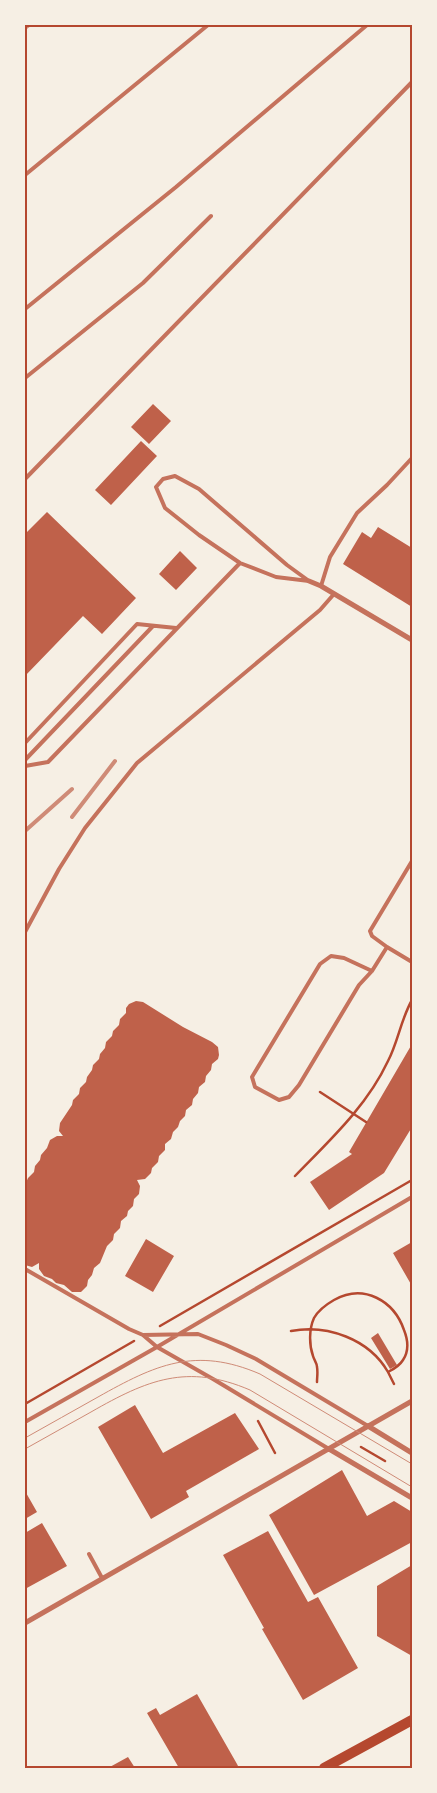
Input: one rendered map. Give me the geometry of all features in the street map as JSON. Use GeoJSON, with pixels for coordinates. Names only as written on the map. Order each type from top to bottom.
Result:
{"type":"FeatureCollection","features":[{"type":"Feature","properties":{"kind":"main road"},"geometry":{"type":"LineString","coordinates":[[324,1768],[412,1720]]}},
{"type":"Feature","properties":{"kind":"street"},"geometry":{"type":"LineString","coordinates":[[309,581],[321,586],[412,640]]}},
{"type":"Feature","properties":{"kind":"street"},"geometry":{"type":"LineString","coordinates":[[25,1622],[412,1401]]}},
{"type":"Feature","properties":{"kind":"street"},"geometry":{"type":"LineString","coordinates":[[368,1426],[412,1453]]}},
{"type":"Feature","properties":{"kind":"street"},"geometry":{"type":"LineString","coordinates":[[329,1449],[412,1498]]}},
{"type":"Feature","properties":{"kind":"lane"},"geometry":{"type":"LineString","coordinates":[[25,175],[208,25]]}},
{"type":"Feature","properties":{"kind":"lane"},"geometry":{"type":"LineString","coordinates":[[25,309],[176,187],[367,25]]}},
{"type":"Feature","properties":{"kind":"lane"},"geometry":{"type":"LineString","coordinates":[[25,479],[412,82]]}},
{"type":"Feature","properties":{"kind":"lane"},"geometry":{"type":"LineString","coordinates":[[25,378],[143,283],[211,216]]}},
{"type":"Feature","properties":{"kind":"lane"},"geometry":{"type":"LineString","coordinates":[[321,586],[330,557],[357,513],[412,458]]}},
{"type":"Feature","properties":{"kind":"lane"},"geometry":{"type":"LineString","coordinates":[[175,476],[199,489],[287,565],[309,581],[276,577],[240,563],[199,535],[165,508],[156,487],[163,479],[175,476]]}},
{"type":"Feature","properties":{"kind":"lane"},"geometry":{"type":"LineString","coordinates":[[25,766],[48,762],[240,563]]}},
{"type":"Feature","properties":{"kind":"lane"},"geometry":{"type":"LineString","coordinates":[[25,932],[59,869],[85,828],[137,763],[320,610],[334,594]]}},
{"type":"Feature","properties":{"kind":"lane"},"geometry":{"type":"LineString","coordinates":[[25,743],[137,624],[176,628]]}},
{"type":"Feature","properties":{"kind":"lane"},"geometry":{"type":"LineString","coordinates":[[25,760],[153,626]]}},
{"type":"Feature","properties":{"kind":"lane"},"geometry":{"type":"LineString","coordinates":[[412,861],[370,931],[372,936],[412,962]]}},
{"type":"Feature","properties":{"kind":"lane"},"geometry":{"type":"LineString","coordinates":[[372,971],[344,958],[331,956],[320,964],[252,1077],[256,1087],[279,1100],[289,1097],[299,1084],[359,985],[372,971],[387,947]]}},
{"type":"Feature","properties":{"kind":"lane"},"geometry":{"type":"LineString","coordinates":[[25,1422],[157,1347],[412,1197]]}},
{"type":"Feature","properties":{"kind":"lane"},"geometry":{"type":"LineString","coordinates":[[25,1269],[129,1329],[143,1335],[157,1347],[329,1449]]}},
{"type":"Feature","properties":{"kind":"lane"},"geometry":{"type":"LineString","coordinates":[[143,1335],[198,1334],[256,1359],[368,1426]]}},
{"type":"Feature","properties":{"kind":"lane"},"geometry":{"type":"LineString","coordinates":[[89,1554],[102,1578]]}},
{"type":"Feature","properties":{"kind":"path"},"geometry":{"type":"LineString","coordinates":[[295,1176],[354,1115],[388,1062],[412,1000]]}},
{"type":"Feature","properties":{"kind":"path"},"geometry":{"type":"LineString","coordinates":[[320,1092],[366,1122]]}},
{"type":"Feature","properties":{"kind":"path"},"geometry":{"type":"LineString","coordinates":[[25,1404],[412,1180]]}},
{"type":"Feature","properties":{"kind":"path"},"geometry":{"type":"LineString","coordinates":[[317,1382],[317,1366],[311,1346],[314,1318],[321,1310],[338,1298],[356,1294],[376,1297],[385,1302],[395,1311],[400,1320],[408,1344],[405,1358],[388,1372]]}},
{"type":"Feature","properties":{"kind":"path"},"geometry":{"type":"LineString","coordinates":[[290,1331],[312,1329],[340,1334],[360,1343],[377,1356],[394,1384]]}},
{"type":"Feature","properties":{"kind":"path"},"geometry":{"type":"LineString","coordinates":[[258,1421],[275,1453]]}},
{"type":"Feature","properties":{"kind":"path"},"geometry":{"type":"LineString","coordinates":[[361,1447],[385,1461]]}},
{"type":"Feature","properties":{"kind":"building"},"geometry":{"type":"Polygon","coordinates":[[[153,404],[171,421],[149,444],[131,427],[153,404]]]}},
{"type":"Feature","properties":{"kind":"building"},"geometry":{"type":"Polygon","coordinates":[[[141,441],[157,456],[111,505],[95,490],[141,441]]]}},
{"type":"Feature","properties":{"kind":"building"},"geometry":{"type":"Polygon","coordinates":[[[47,512],[136,598],[102,634],[83,616],[25,676],[25,534],[47,512]]]}},
{"type":"Feature","properties":{"kind":"building"},"geometry":{"type":"Polygon","coordinates":[[[378,527],[412,548],[412,607],[343,564],[362,532],[371,538],[378,527]]]}},
{"type":"Feature","properties":{"kind":"building"},"geometry":{"type":"Polygon","coordinates":[[[180,551],[197,568],[176,590],[159,574],[180,551]]]}},
{"type":"Feature","properties":{"kind":"building"},"geometry":{"type":"Polygon","coordinates":[[[136,1001],[143,1002],[183,1027],[212,1042],[218,1047],[219,1055],[218,1059],[212,1064],[205,1082],[199,1087],[192,1105],[186,1110],[185,1116],[173,1132],[171,1139],[165,1144],[165,1150],[159,1156],[158,1162],[152,1168],[151,1173],[145,1179],[137,1180],[140,1186],[139,1194],[134,1199],[133,1206],[128,1211],[127,1216],[121,1221],[120,1228],[107,1246],[100,1263],[94,1268],[87,1286],[81,1292],[72,1292],[64,1285],[44,1276],[39,1269],[39,1263],[32,1267],[25,1265],[25,1185],[28,1178],[34,1172],[35,1166],[50,1140],[57,1136],[63,1136],[59,1131],[60,1123],[72,1105],[73,1100],[79,1094],[80,1088],[86,1082],[93,1065],[105,1048],[106,1042],[119,1025],[120,1019],[126,1013],[126,1008],[129,1004],[136,1001]]]}},
{"type":"Feature","properties":{"kind":"building"},"geometry":{"type":"Polygon","coordinates":[[[412,1044],[412,1127],[384,1173],[329,1210],[310,1182],[352,1154],[349,1152],[412,1044]]]}},
{"type":"Feature","properties":{"kind":"building"},"geometry":{"type":"Polygon","coordinates":[[[146,1239],[174,1256],[153,1292],[125,1276],[146,1239]]]}},
{"type":"Feature","properties":{"kind":"building"},"geometry":{"type":"Polygon","coordinates":[[[412,1242],[412,1286],[393,1253],[412,1242]]]}},
{"type":"Feature","properties":{"kind":"building"},"geometry":{"type":"Polygon","coordinates":[[[378,1333],[397,1365],[390,1369],[371,1338],[378,1333]]]}},
{"type":"Feature","properties":{"kind":"building"},"geometry":{"type":"Polygon","coordinates":[[[135,1405],[163,1453],[235,1413],[259,1449],[186,1491],[189,1497],[151,1519],[98,1427],[135,1405]]]}},
{"type":"Feature","properties":{"kind":"building"},"geometry":{"type":"Polygon","coordinates":[[[342,1470],[367,1516],[394,1501],[412,1512],[412,1542],[314,1595],[269,1515],[342,1470]]]}},
{"type":"Feature","properties":{"kind":"building"},"geometry":{"type":"Polygon","coordinates":[[[25,1491],[37,1512],[25,1519],[25,1491]]]}},
{"type":"Feature","properties":{"kind":"building"},"geometry":{"type":"Polygon","coordinates":[[[42,1523],[67,1566],[25,1589],[25,1533],[42,1523]]]}},
{"type":"Feature","properties":{"kind":"building"},"geometry":{"type":"Polygon","coordinates":[[[268,1531],[308,1602],[318,1597],[358,1668],[303,1700],[262,1629],[264,1628],[223,1555],[268,1531]]]}},
{"type":"Feature","properties":{"kind":"building"},"geometry":{"type":"Polygon","coordinates":[[[412,1565],[412,1656],[377,1636],[377,1586],[412,1565]]]}},
{"type":"Feature","properties":{"kind":"building"},"geometry":{"type":"Polygon","coordinates":[[[197,1694],[239,1768],[179,1768],[147,1713],[156,1708],[160,1715],[197,1694]]]}},
{"type":"Feature","properties":{"kind":"building"},"geometry":{"type":"Polygon","coordinates":[[[128,1757],[135,1768],[108,1768],[128,1757]]]}},
{"type":"Feature","properties":{"kind":"tram line"},"geometry":{"type":"LineString","coordinates":[[25,1438],[119,1386],[157,1368],[176,1363],[215,1361],[260,1374],[412,1464]]}},
{"type":"Feature","properties":{"kind":"tram line"},"geometry":{"type":"LineString","coordinates":[[25,1449],[131,1391],[168,1379],[206,1378],[227,1382],[250,1390],[412,1487]]}},
{"type":"Feature","properties":{"kind":"railway"},"geometry":{"type":"LineString","coordinates":[[25,28],[29,25]]}},
{"type":"Feature","properties":{"kind":"railway"},"geometry":{"type":"LineString","coordinates":[[72,817],[115,761]]}},
{"type":"Feature","properties":{"kind":"railway"},"geometry":{"type":"LineString","coordinates":[[25,831],[72,789]]}}]}
